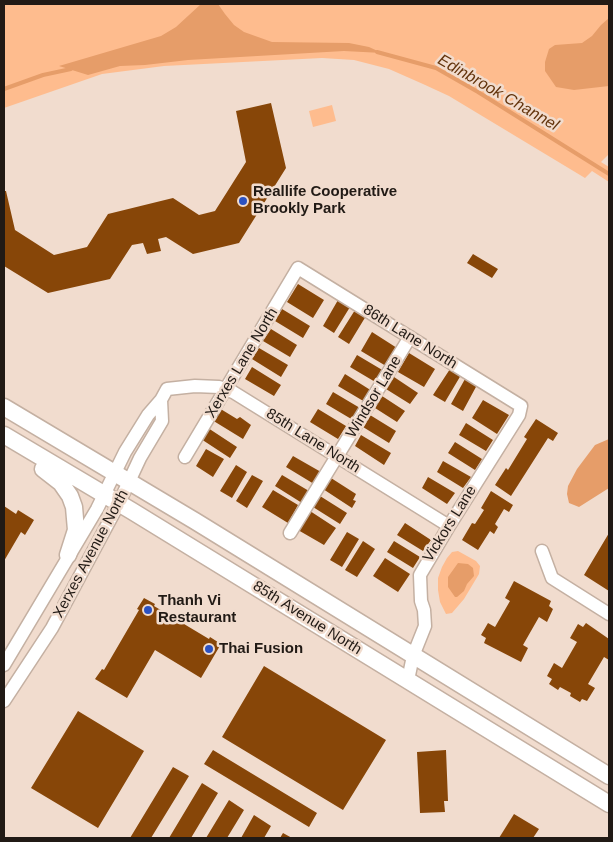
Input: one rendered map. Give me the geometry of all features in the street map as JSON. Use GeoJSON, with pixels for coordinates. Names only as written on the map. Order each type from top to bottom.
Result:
{"type":"FeatureCollection","features":[{"type":"Feature","properties":{"kind":"main road","name":"85th Avenue North"},"geometry":{"type":"LineString","coordinates":[[4,407],[130,482],[609,776]]}},
{"type":"Feature","properties":{"kind":"main road","name":"85th Avenue North"},"geometry":{"type":"LineString","coordinates":[[4,435],[112,499],[609,804]]}},
{"type":"Feature","properties":{"kind":"main road"},"geometry":{"type":"LineString","coordinates":[[4,447],[52,475],[61,482],[70,496],[76,516],[76,530],[68,555]]}},
{"type":"Feature","properties":{"kind":"street","name":"86th Lane North"},"geometry":{"type":"LineString","coordinates":[[298,268],[521,406]]}},
{"type":"Feature","properties":{"kind":"street","name":"Xerxes Lane North"},"geometry":{"type":"LineString","coordinates":[[185,457],[298,268]]}},
{"type":"Feature","properties":{"kind":"street","name":"Windsor Lane"},"geometry":{"type":"LineString","coordinates":[[290,533],[410,337]]}},
{"type":"Feature","properties":{"kind":"street","name":"85th Lane North"},"geometry":{"type":"LineString","coordinates":[[164,394],[194,386],[227,389],[240,395],[449,526]]}},
{"type":"Feature","properties":{"kind":"street","name":"Xerxes Avenue North"},"geometry":{"type":"LineString","coordinates":[[4,701],[52,628],[112,499],[115,473],[125,452],[148,415],[164,394]]}},
{"type":"Feature","properties":{"kind":"street","name":"Xerxes Avenue North"},"geometry":{"type":"LineString","coordinates":[[4,666],[68,555],[112,499],[130,482],[140,458],[162,421],[164,394]]}},
{"type":"Feature","properties":{"kind":"street","name":"Vickors Lane"},"geometry":{"type":"LineString","coordinates":[[408,680],[413,656],[425,626],[424,610],[420,600],[420,574],[520,415],[521,406]]}},
{"type":"Feature","properties":{"kind":"street"},"geometry":{"type":"LineString","coordinates":[[542,551],[552,578],[609,614]]}},
{"type":"Feature","properties":{"kind":"shaded area"},"geometry":{"type":"Polygon","coordinates":[[[4,4],[609,4],[609,154],[601,162],[609,167],[609,182],[592,171],[585,178],[449,96],[389,69],[354,60],[322,58],[164,66],[102,74],[4,108],[4,4]]]}},
{"type":"Feature","properties":{"kind":"shaded area"},"geometry":{"type":"Polygon","coordinates":[[[201,4],[218,4],[234,25],[244,32],[272,42],[349,43],[369,47],[382,53],[344,51],[188,60],[120,66],[88,75],[59,66],[161,36],[176,27],[201,4]]]}},
{"type":"Feature","properties":{"kind":"shaded area"},"geometry":{"type":"Polygon","coordinates":[[[609,18],[609,86],[574,90],[556,87],[545,71],[545,62],[549,49],[555,45],[582,43],[592,36],[609,18]]]}},
{"type":"Feature","properties":{"kind":"shaded area"},"geometry":{"type":"Polygon","coordinates":[[[332,105],[336,121],[313,127],[309,111],[332,105]]]}},
{"type":"Feature","properties":{"kind":"shaded area"},"geometry":{"type":"Polygon","coordinates":[[[609,439],[609,488],[579,507],[569,503],[568,486],[577,469],[595,445],[609,439]]]}},
{"type":"Feature","properties":{"kind":"shaded area"},"geometry":{"type":"Polygon","coordinates":[[[458,551],[476,561],[480,566],[479,574],[464,599],[452,613],[446,614],[440,602],[438,578],[447,558],[452,552],[458,551]]]}},
{"type":"Feature","properties":{"kind":"shaded area"},"geometry":{"type":"Polygon","coordinates":[[[458,563],[468,564],[473,568],[474,576],[464,591],[455,597],[448,587],[448,577],[458,563]]]}},
{"type":"Feature","properties":{"kind":"building","name":"Reallife Cooperative Brookly Park"},"geometry":{"type":"Polygon","coordinates":[[[271,103],[286,168],[239,243],[193,254],[166,237],[158,239],[161,251],[147,254],[143,243],[132,245],[110,279],[48,293],[4,266],[4,191],[6,191],[15,230],[54,255],[87,247],[108,214],[173,198],[199,215],[215,211],[246,162],[236,111],[271,103]]]}},
{"type":"Feature","properties":{"kind":"building"},"geometry":{"type":"Polygon","coordinates":[[[473,254],[498,269],[492,278],[467,263],[473,254]]]}},
{"type":"Feature","properties":{"kind":"building"},"geometry":{"type":"Polygon","coordinates":[[[298,284],[324,300],[313,318],[287,302],[298,284]]]}},
{"type":"Feature","properties":{"kind":"building"},"geometry":{"type":"Polygon","coordinates":[[[338,300],[350,307],[334,333],[323,326],[338,300]]]}},
{"type":"Feature","properties":{"kind":"building"},"geometry":{"type":"Polygon","coordinates":[[[282,309],[310,326],[303,338],[275,321],[282,309]]]}},
{"type":"Feature","properties":{"kind":"building"},"geometry":{"type":"Polygon","coordinates":[[[355,310],[366,316],[349,344],[338,337],[355,310]]]}},
{"type":"Feature","properties":{"kind":"building"},"geometry":{"type":"Polygon","coordinates":[[[271,329],[297,345],[290,357],[263,341],[271,329]]]}},
{"type":"Feature","properties":{"kind":"building"},"geometry":{"type":"Polygon","coordinates":[[[372,332],[397,348],[386,366],[361,351],[372,332]]]}},
{"type":"Feature","properties":{"kind":"building"},"geometry":{"type":"Polygon","coordinates":[[[259,348],[288,365],[281,377],[252,359],[259,348]]]}},
{"type":"Feature","properties":{"kind":"building"},"geometry":{"type":"Polygon","coordinates":[[[409,353],[435,369],[424,387],[398,372],[409,353]]]}},
{"type":"Feature","properties":{"kind":"building"},"geometry":{"type":"Polygon","coordinates":[[[357,355],[384,371],[377,383],[350,367],[357,355]]]}},
{"type":"Feature","properties":{"kind":"building"},"geometry":{"type":"Polygon","coordinates":[[[252,367],[281,385],[274,396],[245,379],[252,367]]]}},
{"type":"Feature","properties":{"kind":"building"},"geometry":{"type":"Polygon","coordinates":[[[450,369],[461,375],[445,402],[433,395],[450,369]]]}},
{"type":"Feature","properties":{"kind":"building"},"geometry":{"type":"Polygon","coordinates":[[[345,374],[372,391],[365,402],[338,386],[345,374]]]}},
{"type":"Feature","properties":{"kind":"building"},"geometry":{"type":"Polygon","coordinates":[[[394,377],[418,393],[410,404],[386,389],[394,377]]]}},
{"type":"Feature","properties":{"kind":"building"},"geometry":{"type":"Polygon","coordinates":[[[465,379],[477,385],[463,411],[451,404],[465,379]]]}},
{"type":"Feature","properties":{"kind":"building"},"geometry":{"type":"Polygon","coordinates":[[[333,392],[360,408],[353,420],[326,404],[333,392]]]}},
{"type":"Feature","properties":{"kind":"building"},"geometry":{"type":"Polygon","coordinates":[[[382,396],[405,411],[397,422],[375,408],[382,396]]]}},
{"type":"Feature","properties":{"kind":"building"},"geometry":{"type":"Polygon","coordinates":[[[483,400],[509,415],[497,434],[472,418],[483,400]]]}},
{"type":"Feature","properties":{"kind":"building"},"geometry":{"type":"Polygon","coordinates":[[[219,408],[237,419],[240,417],[251,425],[243,439],[212,420],[219,408]]]}},
{"type":"Feature","properties":{"kind":"building"},"geometry":{"type":"Polygon","coordinates":[[[318,409],[346,426],[338,439],[310,422],[318,409]]]}},
{"type":"Feature","properties":{"kind":"building"},"geometry":{"type":"Polygon","coordinates":[[[370,415],[396,431],[389,443],[363,427],[370,415]]]}},
{"type":"Feature","properties":{"kind":"building"},"geometry":{"type":"Polygon","coordinates":[[[536,419],[558,433],[553,441],[548,438],[511,496],[495,485],[506,468],[508,470],[527,439],[524,437],[536,419]]]}},
{"type":"Feature","properties":{"kind":"building"},"geometry":{"type":"Polygon","coordinates":[[[466,423],[493,440],[486,451],[459,435],[466,423]]]}},
{"type":"Feature","properties":{"kind":"building"},"geometry":{"type":"Polygon","coordinates":[[[208,428],[237,447],[230,458],[201,439],[208,428]]]}},
{"type":"Feature","properties":{"kind":"building"},"geometry":{"type":"Polygon","coordinates":[[[361,435],[391,453],[384,465],[355,446],[361,435]]]}},
{"type":"Feature","properties":{"kind":"building"},"geometry":{"type":"Polygon","coordinates":[[[455,442],[482,459],[475,470],[448,453],[455,442]]]}},
{"type":"Feature","properties":{"kind":"building"},"geometry":{"type":"Polygon","coordinates":[[[206,449],[224,459],[213,477],[196,466],[206,449]]]}},
{"type":"Feature","properties":{"kind":"building"},"geometry":{"type":"Polygon","coordinates":[[[293,456],[321,472],[314,484],[286,467],[293,456]]]}},
{"type":"Feature","properties":{"kind":"building"},"geometry":{"type":"Polygon","coordinates":[[[443,461],[471,477],[463,488],[437,472],[443,461]]]}},
{"type":"Feature","properties":{"kind":"building"},"geometry":{"type":"Polygon","coordinates":[[[236,465],[247,472],[232,498],[220,491],[236,465]]]}},
{"type":"Feature","properties":{"kind":"building"},"geometry":{"type":"Polygon","coordinates":[[[252,475],[263,481],[247,508],[236,501],[252,475]]]}},
{"type":"Feature","properties":{"kind":"building"},"geometry":{"type":"Polygon","coordinates":[[[282,475],[309,491],[302,503],[275,486],[282,475]]]}},
{"type":"Feature","properties":{"kind":"building"},"geometry":{"type":"Polygon","coordinates":[[[428,477],[455,493],[447,504],[422,488],[428,477]]]}},
{"type":"Feature","properties":{"kind":"building"},"geometry":{"type":"Polygon","coordinates":[[[331,478],[356,494],[353,500],[356,501],[352,508],[323,489],[331,478]]]}},
{"type":"Feature","properties":{"kind":"building"},"geometry":{"type":"Polygon","coordinates":[[[273,490],[298,505],[288,523],[262,507],[273,490]]]}},
{"type":"Feature","properties":{"kind":"building"},"geometry":{"type":"Polygon","coordinates":[[[491,491],[513,505],[509,512],[504,509],[495,524],[498,527],[494,534],[490,531],[478,550],[462,540],[472,523],[475,524],[484,510],[481,508],[491,491]]]}},
{"type":"Feature","properties":{"kind":"building"},"geometry":{"type":"Polygon","coordinates":[[[320,496],[347,513],[340,524],[313,507],[320,496]]]}},
{"type":"Feature","properties":{"kind":"building"},"geometry":{"type":"Polygon","coordinates":[[[4,506],[16,514],[18,510],[34,520],[25,535],[21,532],[4,561],[4,506]]]}},
{"type":"Feature","properties":{"kind":"building"},"geometry":{"type":"Polygon","coordinates":[[[310,511],[336,528],[324,545],[298,530],[310,511]]]}},
{"type":"Feature","properties":{"kind":"building"},"geometry":{"type":"Polygon","coordinates":[[[405,523],[431,540],[423,551],[397,535],[405,523]]]}},
{"type":"Feature","properties":{"kind":"building"},"geometry":{"type":"Polygon","coordinates":[[[347,532],[359,539],[342,567],[330,560],[347,532]]]}},
{"type":"Feature","properties":{"kind":"building"},"geometry":{"type":"Polygon","coordinates":[[[609,533],[609,591],[584,575],[609,533]]]}},
{"type":"Feature","properties":{"kind":"building"},"geometry":{"type":"Polygon","coordinates":[[[363,541],[375,549],[357,577],[345,570],[363,541]]]}},
{"type":"Feature","properties":{"kind":"building"},"geometry":{"type":"Polygon","coordinates":[[[394,541],[420,557],[413,568],[387,552],[394,541]]]}},
{"type":"Feature","properties":{"kind":"building"},"geometry":{"type":"Polygon","coordinates":[[[385,558],[410,574],[398,592],[373,576],[385,558]]]}},
{"type":"Feature","properties":{"kind":"building"},"geometry":{"type":"Polygon","coordinates":[[[514,581],[551,601],[549,606],[553,609],[547,622],[539,617],[523,645],[528,648],[521,662],[484,643],[486,638],[481,635],[488,623],[495,627],[510,601],[505,598],[514,581]]]}},
{"type":"Feature","properties":{"kind":"building"},"geometry":{"type":"Polygon","coordinates":[[[144,598],[209,639],[210,637],[221,644],[201,678],[155,650],[127,698],[95,679],[102,669],[104,670],[144,598]]]}},
{"type":"Feature","properties":{"kind":"building"},"geometry":{"type":"Polygon","coordinates":[[[586,623],[609,639],[609,660],[604,657],[588,684],[595,688],[587,701],[582,699],[580,702],[570,696],[571,693],[560,687],[558,690],[549,684],[552,679],[547,676],[554,663],[562,668],[577,642],[570,638],[578,624],[583,627],[586,623]]]}},
{"type":"Feature","properties":{"kind":"building"},"geometry":{"type":"Polygon","coordinates":[[[264,666],[386,740],[343,810],[222,737],[264,666]]]}},
{"type":"Feature","properties":{"kind":"building"},"geometry":{"type":"Polygon","coordinates":[[[78,711],[144,751],[98,828],[31,788],[78,711]]]}},
{"type":"Feature","properties":{"kind":"building"},"geometry":{"type":"Polygon","coordinates":[[[213,750],[317,813],[309,827],[204,764],[213,750]]]}},
{"type":"Feature","properties":{"kind":"building"},"geometry":{"type":"Polygon","coordinates":[[[446,750],[448,801],[444,801],[445,812],[420,813],[417,752],[446,750]]]}},
{"type":"Feature","properties":{"kind":"building"},"geometry":{"type":"Polygon","coordinates":[[[173,767],[189,776],[151,838],[130,838],[173,767]]]}},
{"type":"Feature","properties":{"kind":"building"},"geometry":{"type":"Polygon","coordinates":[[[202,783],[218,793],[191,838],[169,838],[202,783]]]}},
{"type":"Feature","properties":{"kind":"building"},"geometry":{"type":"Polygon","coordinates":[[[229,800],[244,810],[227,838],[206,838],[229,800]]]}},
{"type":"Feature","properties":{"kind":"building"},"geometry":{"type":"Polygon","coordinates":[[[514,814],[539,829],[533,838],[499,838],[514,814]]]}},
{"type":"Feature","properties":{"kind":"building"},"geometry":{"type":"Polygon","coordinates":[[[254,815],[271,826],[264,838],[241,838],[254,815]]]}},
{"type":"Feature","properties":{"kind":"building"},"geometry":{"type":"Polygon","coordinates":[[[283,833],[292,838],[280,838],[283,833]]]}},
{"type":"Feature","properties":{"kind":"waterway","name":"Edinbrook Channel"},"geometry":{"type":"LineString","coordinates":[[377,52],[436,68],[609,174]]}},
{"type":"Feature","properties":{"kind":"waterway","name":"Edinbrook Channel"},"geometry":{"type":"LineString","coordinates":[[4,89],[43,75],[71,69]]}},
{"type":"Feature","properties":{"kind":"place","name":"Reallife Cooperative Brookly Park"},"geometry":{"type":"Point","coordinates":[243,201]}},
{"type":"Feature","properties":{"kind":"place","name":"Thanh Vi Restaurant"},"geometry":{"type":"Point","coordinates":[148,610]}},
{"type":"Feature","properties":{"kind":"place","name":"Thai Fusion"},"geometry":{"type":"Point","coordinates":[209,649]}}]}
